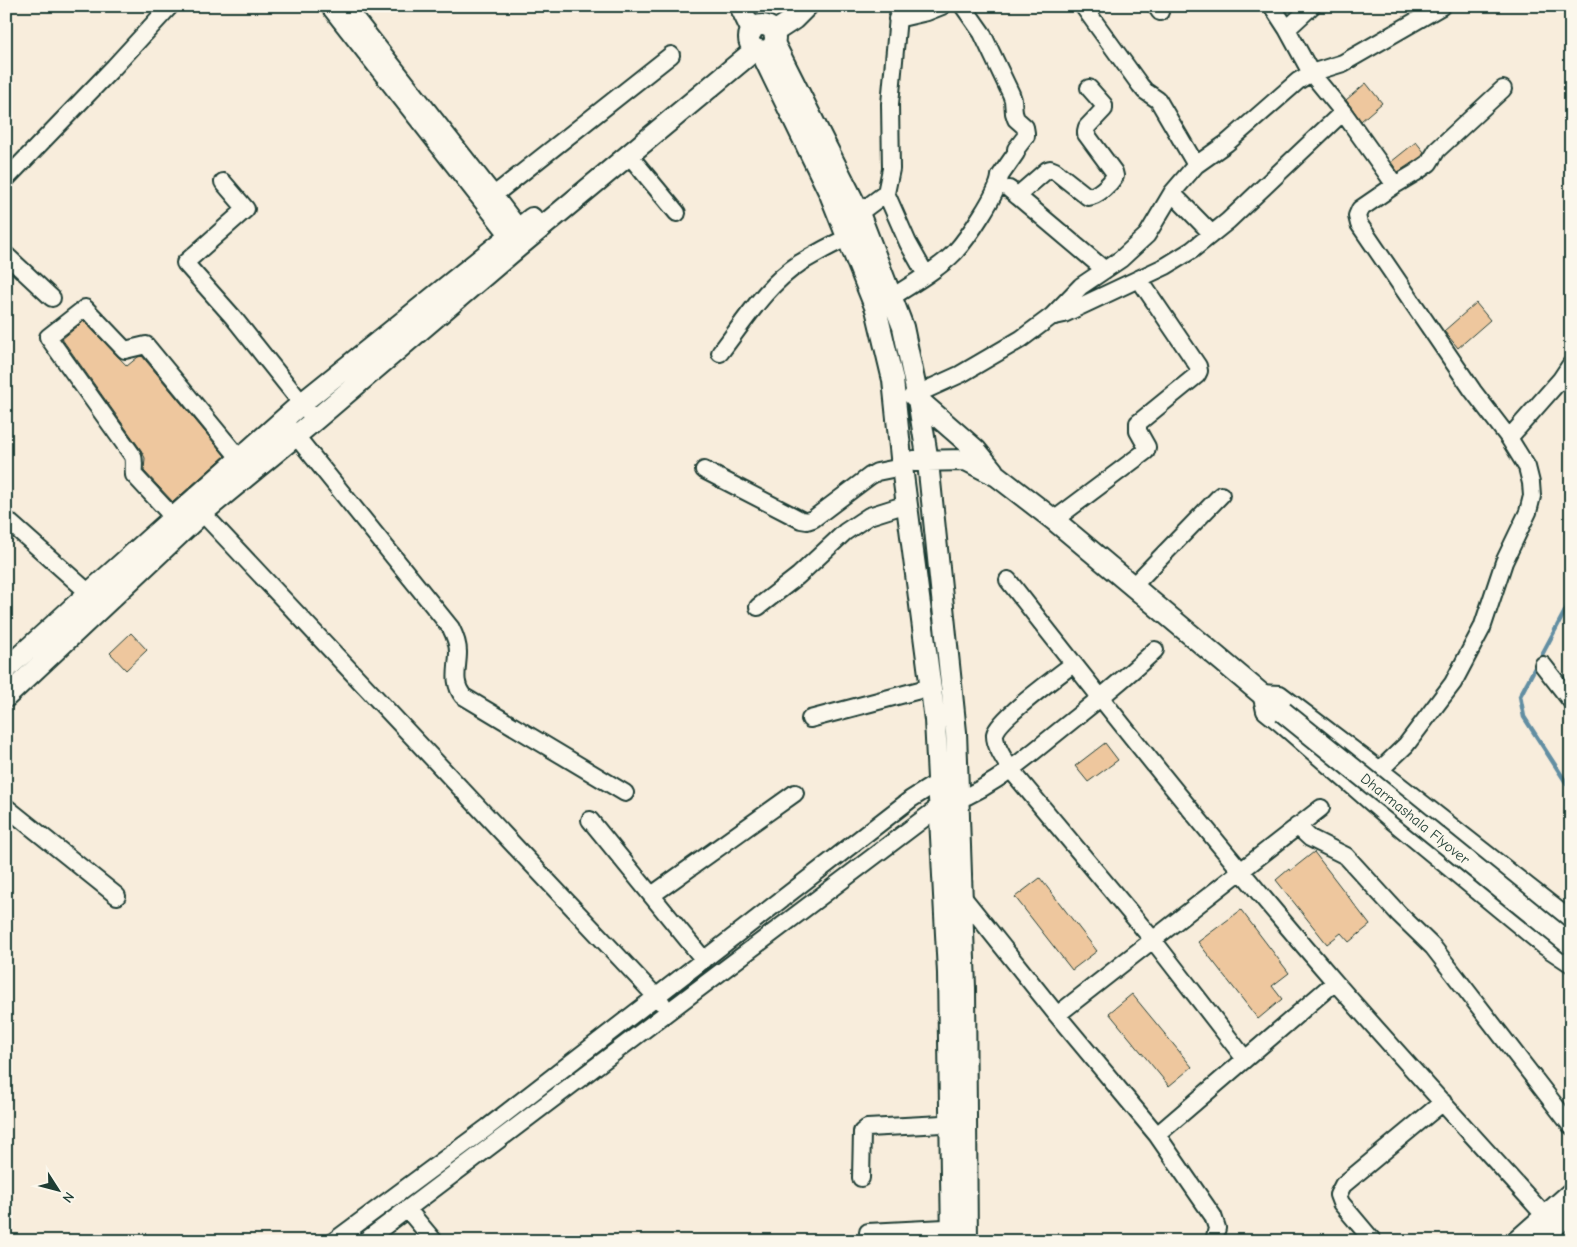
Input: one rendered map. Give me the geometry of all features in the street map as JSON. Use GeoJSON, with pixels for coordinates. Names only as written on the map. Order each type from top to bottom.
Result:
{"type":"FeatureCollection","features":[{"type":"Feature","properties":{"kind":"main road"},"geometry":{"type":"LineString","coordinates":[[740,6],[762,37],[859,213],[903,327],[918,396],[928,462],[956,732],[965,988],[958,1123]]}},
{"type":"Feature","properties":{"kind":"main road"},"geometry":{"type":"LineString","coordinates":[[755,6],[762,37],[830,194],[876,309],[893,380],[935,720],[958,1123],[961,1236]]}},
{"type":"Feature","properties":{"kind":"main road"},"geometry":{"type":"LineString","coordinates":[[6,669],[174,518],[197,507],[289,428],[302,404],[629,155],[790,10],[801,6]]}},
{"type":"Feature","properties":{"kind":"main road"},"geometry":{"type":"LineString","coordinates":[[6,696],[104,606],[240,459],[289,428],[315,420],[519,238],[762,37],[794,19],[807,6]]}},
{"type":"Feature","properties":{"kind":"main road"},"geometry":{"type":"LineString","coordinates":[[893,380],[918,396],[976,450],[997,476]]}},
{"type":"Feature","properties":{"kind":"main road"},"geometry":{"type":"LineString","coordinates":[[902,464],[966,460],[997,476]]}},
{"type":"Feature","properties":{"kind":"main road","name":"Dharmashala Flyover"},"geometry":{"type":"LineString","coordinates":[[997,476],[1054,520],[1283,712],[1571,945]]}},
{"type":"Feature","properties":{"kind":"main road"},"geometry":{"type":"LineString","coordinates":[[1516,1241],[1571,1192]]}},
{"type":"Feature","properties":{"kind":"main road"},"geometry":{"type":"LineString","coordinates":[[1538,1241],[1571,1212]]}},
{"type":"Feature","properties":{"kind":"street"},"geometry":{"type":"LineString","coordinates":[[6,179],[170,6]]}},
{"type":"Feature","properties":{"kind":"street"},"geometry":{"type":"LineString","coordinates":[[329,6],[519,238]]}},
{"type":"Feature","properties":{"kind":"street"},"geometry":{"type":"LineString","coordinates":[[346,6],[494,194],[519,238]]}},
{"type":"Feature","properties":{"kind":"street"},"geometry":{"type":"LineString","coordinates":[[926,275],[908,243],[886,193],[891,169],[890,104],[898,13],[927,12],[942,6]]}},
{"type":"Feature","properties":{"kind":"street"},"geometry":{"type":"LineString","coordinates":[[892,297],[926,275],[955,252],[988,206],[1000,182],[1000,176],[1026,136],[1025,127],[1016,119],[1011,94],[982,33],[963,6]]}},
{"type":"Feature","properties":{"kind":"street"},"geometry":{"type":"LineString","coordinates":[[1083,6],[1140,85],[1158,100],[1196,165]]}},
{"type":"Feature","properties":{"kind":"street"},"geometry":{"type":"LineString","coordinates":[[1272,6],[1312,73],[1395,184]]}},
{"type":"Feature","properties":{"kind":"street"},"geometry":{"type":"LineString","coordinates":[[1287,29],[1312,6]]}},
{"type":"Feature","properties":{"kind":"street"},"geometry":{"type":"LineString","coordinates":[[918,396],[1022,339],[1052,316],[1081,286],[1121,259],[1147,235],[1172,193],[1196,165],[1227,143],[1298,81],[1312,73],[1343,64],[1442,6]]}},
{"type":"Feature","properties":{"kind":"street"},"geometry":{"type":"LineString","coordinates":[[494,194],[671,55]]}},
{"type":"Feature","properties":{"kind":"street"},"geometry":{"type":"LineString","coordinates":[[1017,196],[1050,169],[1088,197],[1096,194],[1113,179],[1115,176],[1114,172],[1086,134],[1086,131],[1104,109],[1104,106],[1089,88]]}},
{"type":"Feature","properties":{"kind":"street"},"geometry":{"type":"LineString","coordinates":[[1380,770],[1406,745],[1453,683],[1482,628],[1504,562],[1528,512],[1532,496],[1527,467],[1509,438],[1473,391],[1358,224],[1357,216],[1360,209],[1429,163],[1437,150],[1503,89]]}},
{"type":"Feature","properties":{"kind":"street"},"geometry":{"type":"LineString","coordinates":[[1052,316],[1064,314],[1139,279],[1166,266],[1192,250],[1235,214],[1343,112]]}},
{"type":"Feature","properties":{"kind":"street"},"geometry":{"type":"LineString","coordinates":[[629,155],[677,213]]}},
{"type":"Feature","properties":{"kind":"street"},"geometry":{"type":"LineString","coordinates":[[223,182],[246,209],[185,263],[233,317],[315,420]]}},
{"type":"Feature","properties":{"kind":"street"},"geometry":{"type":"LineString","coordinates":[[1000,182],[1105,270]]}},
{"type":"Feature","properties":{"kind":"street"},"geometry":{"type":"LineString","coordinates":[[859,213],[886,193]]}},
{"type":"Feature","properties":{"kind":"street"},"geometry":{"type":"LineString","coordinates":[[1172,193],[1212,234]]}},
{"type":"Feature","properties":{"kind":"street"},"geometry":{"type":"LineString","coordinates":[[720,352],[763,296],[785,275],[799,264],[847,238]]}},
{"type":"Feature","properties":{"kind":"street"},"geometry":{"type":"LineString","coordinates":[[6,256],[52,298]]}},
{"type":"Feature","properties":{"kind":"street"},"geometry":{"type":"LineString","coordinates":[[1054,520],[1146,451],[1147,447],[1138,432],[1138,423],[1197,375],[1199,371],[1198,366],[1139,279]]}},
{"type":"Feature","properties":{"kind":"street"},"geometry":{"type":"LineString","coordinates":[[174,518],[134,475],[132,468],[135,462],[133,456],[48,337],[85,308],[125,350],[146,345],[240,459]]}},
{"type":"Feature","properties":{"kind":"street"},"geometry":{"type":"LineString","coordinates":[[1509,438],[1561,379],[1571,364]]}},
{"type":"Feature","properties":{"kind":"street"},"geometry":{"type":"LineString","coordinates":[[289,428],[451,628],[456,638],[458,650],[456,681],[458,689],[463,696],[625,793]]}},
{"type":"Feature","properties":{"kind":"street"},"geometry":{"type":"LineString","coordinates":[[704,470],[801,520],[807,521],[813,519],[870,476],[902,464]]}},
{"type":"Feature","properties":{"kind":"street"},"geometry":{"type":"LineString","coordinates":[[1133,586],[1221,495]]}},
{"type":"Feature","properties":{"kind":"street"},"geometry":{"type":"LineString","coordinates":[[758,607],[798,576],[845,532],[869,516],[907,504]]}},
{"type":"Feature","properties":{"kind":"street"},"geometry":{"type":"LineString","coordinates":[[197,507],[669,1010]]}},
{"type":"Feature","properties":{"kind":"street"},"geometry":{"type":"LineString","coordinates":[[6,519],[104,606]]}},
{"type":"Feature","properties":{"kind":"street"},"geometry":{"type":"LineString","coordinates":[[1008,580],[1100,698],[1240,871],[1335,982],[1545,1216]]}},
{"type":"Feature","properties":{"kind":"street"},"geometry":{"type":"LineString","coordinates":[[365,1241],[940,807],[959,801],[998,780],[1132,672],[1155,650]]}},
{"type":"Feature","properties":{"kind":"street"},"geometry":{"type":"LineString","coordinates":[[1073,664],[1000,724],[995,734],[998,747],[1011,770],[1153,940],[1245,1059]]}},
{"type":"Feature","properties":{"kind":"street"},"geometry":{"type":"LineString","coordinates":[[1543,665],[1571,702]]}},
{"type":"Feature","properties":{"kind":"street"},"geometry":{"type":"LineString","coordinates":[[810,719],[931,687]]}},
{"type":"Feature","properties":{"kind":"street"},"geometry":{"type":"LineString","coordinates":[[1544,946],[1569,916],[1280,694],[1261,693],[1265,711],[1390,819],[1544,946],[1571,964]]}},
{"type":"Feature","properties":{"kind":"street"},"geometry":{"type":"LineString","coordinates":[[334,1241],[488,1127],[923,790],[938,783],[958,778]]}},
{"type":"Feature","properties":{"kind":"street"},"geometry":{"type":"LineString","coordinates":[[652,895],[796,793]]}},
{"type":"Feature","properties":{"kind":"street"},"geometry":{"type":"LineString","coordinates":[[6,807],[117,896]]}},
{"type":"Feature","properties":{"kind":"street"},"geometry":{"type":"LineString","coordinates":[[1057,1015],[1321,808]]}},
{"type":"Feature","properties":{"kind":"street"},"geometry":{"type":"LineString","coordinates":[[590,820],[704,960]]}},
{"type":"Feature","properties":{"kind":"street"},"geometry":{"type":"LineString","coordinates":[[1297,826],[1310,838],[1346,856],[1399,914],[1433,947],[1571,1126]]}},
{"type":"Feature","properties":{"kind":"street"},"geometry":{"type":"LineString","coordinates":[[962,896],[1057,1015],[1157,1135],[1213,1216],[1217,1228],[1214,1241]]}},
{"type":"Feature","properties":{"kind":"street"},"geometry":{"type":"LineString","coordinates":[[1157,1135],[1335,982]]}},
{"type":"Feature","properties":{"kind":"street"},"geometry":{"type":"LineString","coordinates":[[1373,1241],[1341,1203],[1338,1195],[1343,1184],[1443,1102]]}},
{"type":"Feature","properties":{"kind":"street"},"geometry":{"type":"LineString","coordinates":[[862,1178],[862,1132],[867,1128],[958,1123]]}},
{"type":"Feature","properties":{"kind":"street"},"geometry":{"type":"LineString","coordinates":[[408,1210],[434,1241]]}},
{"type":"Feature","properties":{"kind":"street"},"geometry":{"type":"LineString","coordinates":[[868,1232],[961,1236]]}},
{"type":"Feature","properties":{"kind":"building"},"geometry":{"type":"Polygon","coordinates":[[[1366,83],[1382,103],[1361,121],[1346,100],[1366,83]]]}},
{"type":"Feature","properties":{"kind":"building"},"geometry":{"type":"Polygon","coordinates":[[[1416,142],[1424,152],[1422,156],[1398,172],[1391,162],[1416,142]]]}},
{"type":"Feature","properties":{"kind":"building"},"geometry":{"type":"Polygon","coordinates":[[[1476,303],[1490,320],[1458,348],[1444,331],[1476,303]]]}},
{"type":"Feature","properties":{"kind":"building"},"geometry":{"type":"Polygon","coordinates":[[[84,321],[127,366],[142,356],[225,456],[173,502],[144,471],[145,458],[141,450],[62,339],[84,321]]]}},
{"type":"Feature","properties":{"kind":"building"},"geometry":{"type":"Polygon","coordinates":[[[131,633],[147,650],[126,670],[110,653],[131,633]]]}},
{"type":"Feature","properties":{"kind":"building"},"geometry":{"type":"Polygon","coordinates":[[[1105,743],[1118,760],[1088,782],[1075,766],[1105,743]]]}},
{"type":"Feature","properties":{"kind":"building"},"geometry":{"type":"Polygon","coordinates":[[[1314,852],[1370,925],[1349,942],[1341,933],[1327,944],[1276,880],[1314,852]]]}},
{"type":"Feature","properties":{"kind":"building"},"geometry":{"type":"Polygon","coordinates":[[[1040,878],[1097,951],[1072,970],[1015,897],[1040,878]]]}},
{"type":"Feature","properties":{"kind":"building"},"geometry":{"type":"Polygon","coordinates":[[[1241,910],[1289,973],[1272,986],[1282,999],[1258,1019],[1198,942],[1241,910]]]}},
{"type":"Feature","properties":{"kind":"building"},"geometry":{"type":"Polygon","coordinates":[[[1132,994],[1192,1067],[1169,1086],[1109,1013],[1132,994]]]}},
{"type":"Feature","properties":{"kind":"waterway"},"geometry":{"type":"LineString","coordinates":[[1571,600],[1520,696],[1524,717],[1571,790]]}}]}
